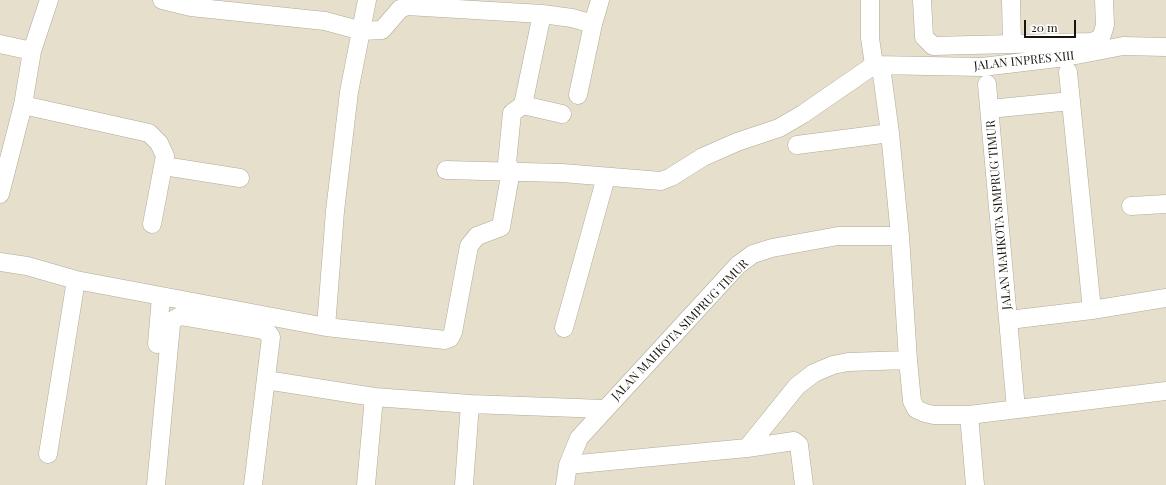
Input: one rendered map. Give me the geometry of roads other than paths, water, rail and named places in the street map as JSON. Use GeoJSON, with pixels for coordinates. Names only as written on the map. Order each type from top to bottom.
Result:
{"type":"FeatureCollection","features":[{"type":"Feature","properties":{"kind":"street"},"geometry":{"type":"LineString","coordinates":[[0,194],[23,105],[32,51],[49,0]]}},
{"type":"Feature","properties":{"kind":"street"},"geometry":{"type":"LineString","coordinates":[[162,0],[190,7],[325,21],[362,31],[382,30],[400,9],[407,6],[513,6],[542,14],[572,18],[593,24]]}},
{"type":"Feature","properties":{"kind":"street"},"geometry":{"type":"LineString","coordinates":[[326,327],[334,211],[349,92],[367,0]]}},
{"type":"Feature","properties":{"kind":"street"},"geometry":{"type":"LineString","coordinates":[[578,95],[593,24],[600,0]]}},
{"type":"Feature","properties":{"kind":"street"},"geometry":{"type":"LineString","coordinates":[[870,0],[870,38],[874,64],[882,74],[890,133],[900,236],[908,360],[912,401],[916,409],[934,415],[969,415],[1166,391]]}},
{"type":"Feature","properties":{"kind":"street"},"geometry":{"type":"LineString","coordinates":[[922,0],[924,37],[933,46],[1091,42],[1098,40],[1105,25],[1104,0]]}},
{"type":"Feature","properties":{"kind":"street"},"geometry":{"type":"LineString","coordinates":[[1011,0],[1012,44]]}},
{"type":"Feature","properties":{"kind":"street"},"geometry":{"type":"LineString","coordinates":[[0,262],[27,266],[76,280],[326,327],[437,340],[445,340],[450,338],[454,332],[469,246],[478,236],[501,227],[511,170],[507,163],[512,113],[523,105],[542,14]]}},
{"type":"Feature","properties":{"kind":"street"},"geometry":{"type":"LineString","coordinates":[[0,44],[32,51]]}},
{"type":"Feature","properties":{"kind":"street","name":"JALAN INPRES XIII"},"geometry":{"type":"LineString","coordinates":[[874,64],[982,67],[1066,58],[1123,46],[1166,47]]}},
{"type":"Feature","properties":{"kind":"street"},"geometry":{"type":"LineString","coordinates":[[446,170],[511,170],[651,181],[671,177],[703,157],[737,142],[779,128],[803,114],[874,64]]}},
{"type":"Feature","properties":{"kind":"street"},"geometry":{"type":"LineString","coordinates":[[1068,72],[1092,310]]}},
{"type":"Feature","properties":{"kind":"street","name":"JALAN MAHKOTA SIMPRUG TIMUR"},"geometry":{"type":"LineString","coordinates":[[987,84],[1016,409]]}},
{"type":"Feature","properties":{"kind":"street","name":"JALAN MAHKOTA SIMPRUG TIMUR"},"geometry":{"type":"LineString","coordinates":[[989,109],[1071,101]]}},
{"type":"Feature","properties":{"kind":"street"},"geometry":{"type":"LineString","coordinates":[[23,105],[149,133],[159,143],[165,156],[152,224]]}},
{"type":"Feature","properties":{"kind":"street"},"geometry":{"type":"LineString","coordinates":[[523,105],[562,114]]}},
{"type":"Feature","properties":{"kind":"street"},"geometry":{"type":"LineString","coordinates":[[797,145],[890,133]]}},
{"type":"Feature","properties":{"kind":"street"},"geometry":{"type":"LineString","coordinates":[[164,166],[240,178]]}},
{"type":"Feature","properties":{"kind":"street"},"geometry":{"type":"LineString","coordinates":[[564,328],[606,177]]}},
{"type":"Feature","properties":{"kind":"street"},"geometry":{"type":"LineString","coordinates":[[1131,206],[1166,204]]}},
{"type":"Feature","properties":{"kind":"street","name":"JALAN MAHKOTA SIMPRUG TIMUR"},"geometry":{"type":"LineString","coordinates":[[565,485],[568,465],[579,438],[603,410],[733,271],[753,254],[772,248],[838,236],[900,236]]}},
{"type":"Feature","properties":{"kind":"street"},"geometry":{"type":"LineString","coordinates":[[48,454],[76,280]]}},
{"type":"Feature","properties":{"kind":"street"},"geometry":{"type":"LineString","coordinates":[[144,485],[162,297]]}},
{"type":"Feature","properties":{"kind":"street","name":"JALAN MAHKOTA SIMPRUG TIMUR"},"geometry":{"type":"LineString","coordinates":[[1009,320],[1092,310],[1166,298]]}},
{"type":"Feature","properties":{"kind":"street"},"geometry":{"type":"LineString","coordinates":[[156,485],[171,325],[173,320],[180,316],[267,332],[271,338],[253,485]]}},
{"type":"Feature","properties":{"kind":"street"},"geometry":{"type":"LineString","coordinates":[[747,448],[797,386],[814,373],[833,365],[848,362],[908,360]]}},
{"type":"Feature","properties":{"kind":"street","name":"JALAN MAHKOTA SIMPRUG TIMUR"},"geometry":{"type":"LineString","coordinates":[[266,380],[374,397],[470,404],[603,410]]}},
{"type":"Feature","properties":{"kind":"street"},"geometry":{"type":"LineString","coordinates":[[366,485],[374,397]]}},
{"type":"Feature","properties":{"kind":"street"},"geometry":{"type":"LineString","coordinates":[[464,485],[470,404]]}},
{"type":"Feature","properties":{"kind":"street"},"geometry":{"type":"LineString","coordinates":[[969,415],[975,485]]}},
{"type":"Feature","properties":{"kind":"street"},"geometry":{"type":"LineString","coordinates":[[568,465],[747,448],[790,441],[797,442],[799,445],[804,485]]}}]}
